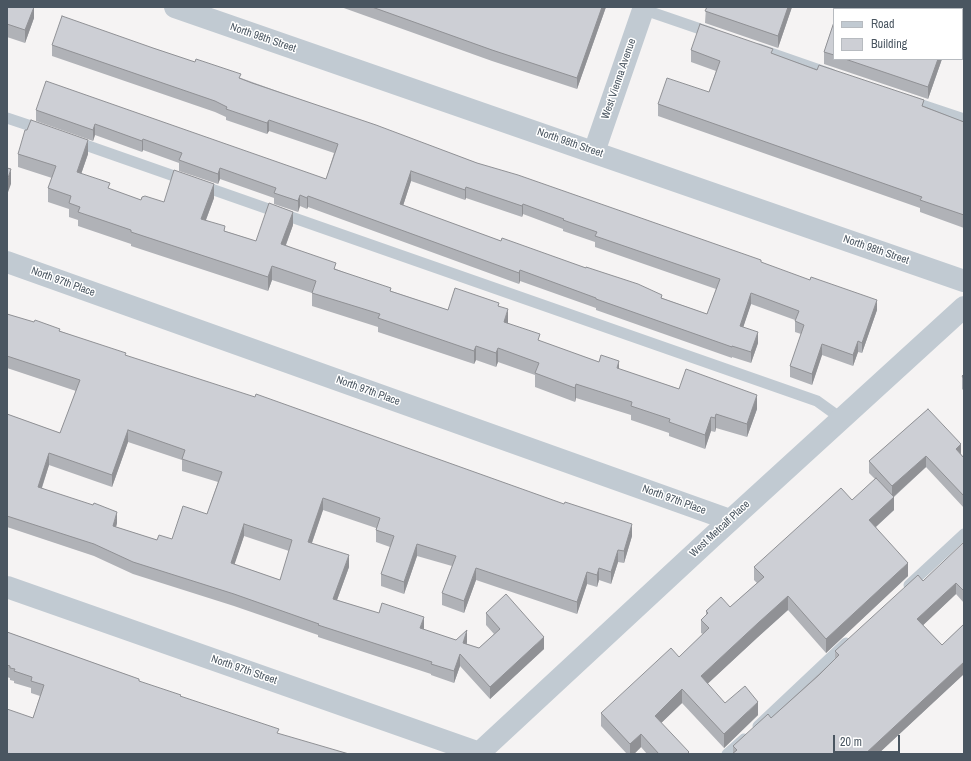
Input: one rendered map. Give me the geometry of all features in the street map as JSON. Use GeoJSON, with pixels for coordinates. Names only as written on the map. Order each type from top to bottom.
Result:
{"type":"FeatureCollection","features":[{"type":"Feature","properties":{"kind":"street","name":"North 98th Street"},"geometry":{"type":"LineString","coordinates":[[175,7],[964,281]]}},
{"type":"Feature","properties":{"kind":"street","name":"West Vienna Avenue"},"geometry":{"type":"LineString","coordinates":[[594,152],[642,8]]}},
{"type":"Feature","properties":{"kind":"street","name":"North 97th Place"},"geometry":{"type":"LineString","coordinates":[[7,262],[730,520]]}},
{"type":"Feature","properties":{"kind":"street","name":"West Metcalf Place"},"geometry":{"type":"LineString","coordinates":[[479,754],[730,520],[964,307]]}},
{"type":"Feature","properties":{"kind":"street","name":"North 97th Street"},"geometry":{"type":"LineString","coordinates":[[7,587],[479,754]]}},
{"type":"Feature","properties":{"kind":"lane"},"geometry":{"type":"LineString","coordinates":[[642,8],[724,37]]}},
{"type":"Feature","properties":{"kind":"lane"},"geometry":{"type":"LineString","coordinates":[[746,45],[844,78]]}},
{"type":"Feature","properties":{"kind":"lane"},"geometry":{"type":"LineString","coordinates":[[896,96],[964,119]]}},
{"type":"Feature","properties":{"kind":"lane"},"geometry":{"type":"LineString","coordinates":[[7,118],[52,133]]}},
{"type":"Feature","properties":{"kind":"lane"},"geometry":{"type":"LineString","coordinates":[[67,139],[817,401],[842,419]]}},
{"type":"Feature","properties":{"kind":"lane"},"geometry":{"type":"LineString","coordinates":[[900,593],[964,534]]}},
{"type":"Feature","properties":{"kind":"lane"},"geometry":{"type":"LineString","coordinates":[[727,754],[854,636]]}},
{"type":"Feature","properties":{"kind":"building"},"geometry":{"type":"Polygon","coordinates":[[[7,7],[34,7],[25,30],[7,24],[7,7]]]}},
{"type":"Feature","properties":{"kind":"building"},"geometry":{"type":"Polygon","coordinates":[[[372,7],[602,7],[577,78],[492,50],[372,7]]]}},
{"type":"Feature","properties":{"kind":"building"},"geometry":{"type":"Polygon","coordinates":[[[707,7],[788,7],[778,36],[705,11],[707,7]]]}},
{"type":"Feature","properties":{"kind":"building"},"geometry":{"type":"Polygon","coordinates":[[[959,7],[962,8],[838,8],[959,7]]]}},
{"type":"Feature","properties":{"kind":"building"},"geometry":{"type":"Polygon","coordinates":[[[963,9],[964,9],[963,36],[963,9]]]}},
{"type":"Feature","properties":{"kind":"building"},"geometry":{"type":"Polygon","coordinates":[[[62,16],[195,62],[196,59],[241,74],[239,78],[252,83],[376,125],[477,163],[518,175],[761,260],[761,262],[810,280],[811,277],[877,300],[862,343],[858,341],[853,355],[822,344],[812,374],[790,366],[804,325],[795,321],[799,311],[751,293],[740,326],[758,332],[751,352],[732,347],[596,299],[520,270],[519,273],[308,196],[307,198],[300,195],[298,201],[274,193],[276,188],[220,168],[218,174],[179,160],[182,153],[143,139],[142,141],[95,124],[93,130],[36,110],[46,81],[326,179],[338,144],[269,120],[267,123],[226,109],[227,107],[215,101],[52,45],[62,16]],[[411,171],[400,204],[501,241],[502,238],[586,268],[638,284],[662,295],[661,298],[707,314],[720,279],[595,236],[597,232],[523,204],[522,206],[466,187],[465,190],[411,171]]]}},
{"type":"Feature","properties":{"kind":"building"},"geometry":{"type":"Polygon","coordinates":[[[700,24],[773,49],[771,53],[817,70],[819,65],[924,100],[922,106],[964,122],[964,215],[920,200],[922,197],[658,104],[667,78],[709,92],[720,61],[691,50],[700,24]]]}},
{"type":"Feature","properties":{"kind":"building"},"geometry":{"type":"Polygon","coordinates":[[[833,25],[833,55],[824,52],[833,25]]]}},
{"type":"Feature","properties":{"kind":"building"},"geometry":{"type":"Polygon","coordinates":[[[848,60],[938,60],[928,87],[848,60]]]}},
{"type":"Feature","properties":{"kind":"building"},"geometry":{"type":"Polygon","coordinates":[[[31,120],[88,140],[77,172],[110,183],[108,188],[141,200],[142,197],[145,196],[164,202],[174,170],[214,184],[201,219],[225,226],[224,231],[256,241],[269,203],[293,212],[281,244],[336,263],[334,269],[391,288],[390,291],[448,310],[455,288],[499,303],[498,306],[508,309],[504,322],[540,334],[538,340],[599,362],[601,355],[619,361],[617,368],[679,389],[686,369],[757,395],[747,424],[716,414],[715,418],[711,417],[705,435],[669,422],[670,419],[631,406],[632,402],[576,384],[575,388],[535,373],[539,363],[498,348],[496,353],[476,346],[474,351],[378,318],[380,314],[312,293],[316,281],[272,266],[268,277],[131,232],[131,230],[78,212],[80,207],[69,203],[71,196],[48,188],[56,166],[18,154],[25,130],[27,130],[31,120]]]}},
{"type":"Feature","properties":{"kind":"building"},"geometry":{"type":"Polygon","coordinates":[[[7,168],[11,169],[7,181],[7,168]]]}},
{"type":"Feature","properties":{"kind":"building"},"geometry":{"type":"Polygon","coordinates":[[[7,314],[34,322],[35,320],[60,329],[59,331],[126,353],[125,355],[255,397],[256,394],[564,504],[565,502],[632,524],[624,551],[618,550],[611,572],[599,568],[597,575],[587,572],[577,602],[476,568],[464,601],[442,593],[456,556],[417,544],[404,582],[381,574],[394,536],[376,530],[380,518],[323,498],[308,542],[349,555],[333,599],[379,613],[382,603],[424,617],[420,628],[456,640],[467,630],[463,643],[479,648],[500,629],[486,613],[506,594],[544,637],[490,687],[460,654],[454,671],[431,664],[432,662],[318,625],[319,624],[234,594],[133,562],[94,544],[7,516],[7,414],[60,433],[80,380],[7,356],[7,314]],[[128,430],[112,475],[49,453],[38,487],[93,505],[94,503],[117,512],[113,526],[157,540],[159,535],[172,539],[183,506],[207,514],[222,472],[182,459],[185,450],[128,430]],[[244,524],[231,563],[280,580],[292,540],[244,524]]]}},
{"type":"Feature","properties":{"kind":"building"},"geometry":{"type":"Polygon","coordinates":[[[928,409],[961,444],[956,449],[964,458],[964,496],[926,456],[892,486],[869,461],[928,409]]]}},
{"type":"Feature","properties":{"kind":"building"},"geometry":{"type":"Polygon","coordinates":[[[876,478],[894,497],[869,520],[908,563],[826,639],[788,596],[758,623],[701,676],[725,703],[745,686],[758,702],[724,734],[682,689],[655,716],[689,752],[687,754],[659,754],[641,734],[630,744],[601,713],[671,648],[679,657],[709,628],[701,620],[708,613],[706,611],[721,597],[730,607],[764,577],[754,567],[841,488],[852,500],[876,478]]]}},
{"type":"Feature","properties":{"kind":"building"},"geometry":{"type":"Polygon","coordinates":[[[964,542],[964,591],[956,583],[917,619],[942,645],[964,624],[964,662],[865,754],[732,754],[737,750],[733,746],[768,714],[771,718],[819,675],[839,655],[835,651],[918,575],[923,581],[964,542]]]}},
{"type":"Feature","properties":{"kind":"building"},"geometry":{"type":"Polygon","coordinates":[[[7,632],[139,679],[139,681],[181,695],[180,696],[279,729],[277,733],[349,754],[7,754],[7,709],[33,718],[44,685],[31,681],[32,677],[14,671],[15,669],[10,668],[10,666],[7,665],[7,632]]]}}]}
